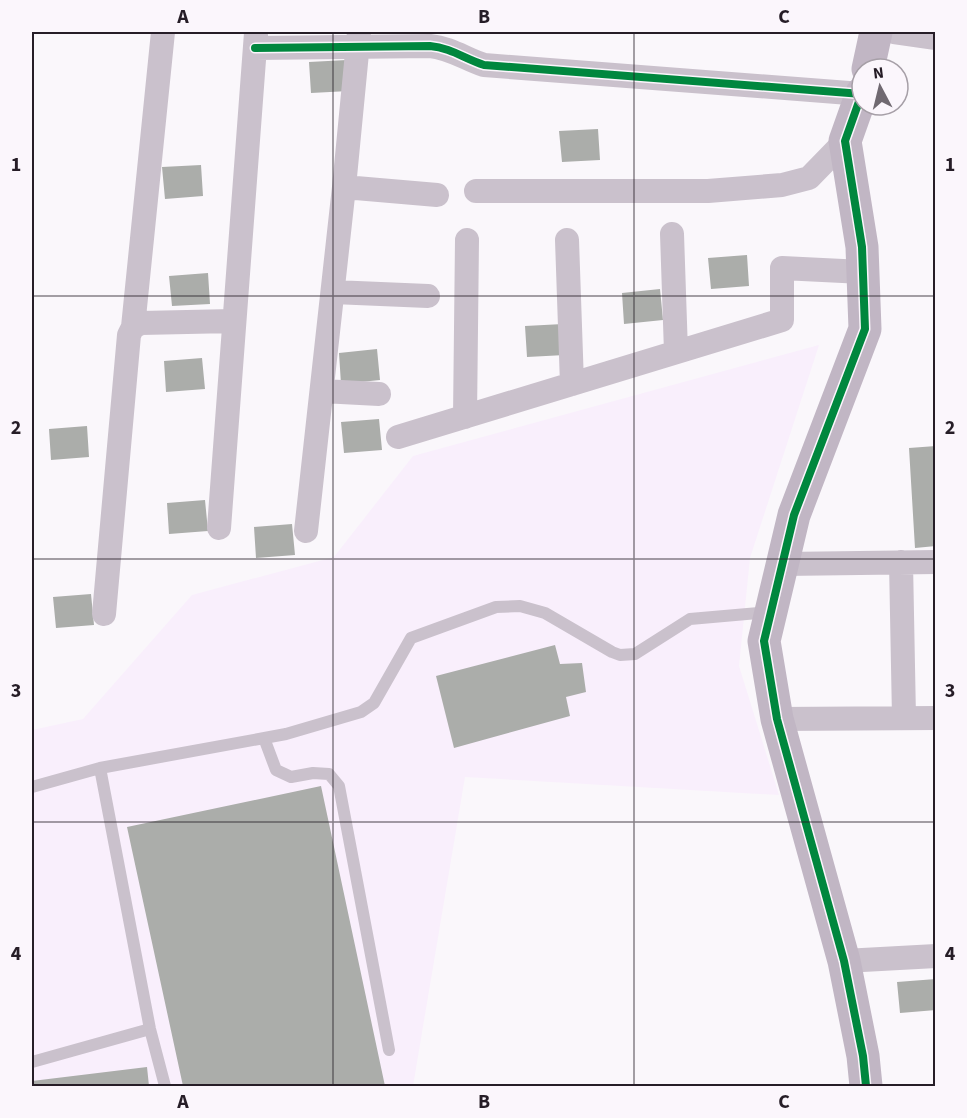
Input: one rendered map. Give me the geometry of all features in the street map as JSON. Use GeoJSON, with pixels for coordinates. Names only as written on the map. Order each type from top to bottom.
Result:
{"type":"FeatureCollection","features":[{"type":"Feature","properties":{"kind":"street"},"geometry":{"type":"LineString","coordinates":[[104,614],[129,335],[133,327],[163,32]]}},
{"type":"Feature","properties":{"kind":"street"},"geometry":{"type":"LineString","coordinates":[[871,57],[876,32]]}},
{"type":"Feature","properties":{"kind":"street"},"geometry":{"type":"LineString","coordinates":[[894,32],[936,38]]}},
{"type":"Feature","properties":{"kind":"street"},"geometry":{"type":"LineString","coordinates":[[306,531],[358,39]]}},
{"type":"Feature","properties":{"kind":"street"},"geometry":{"type":"LineString","coordinates":[[219,528],[255,40],[358,39],[443,47],[470,61],[484,65],[850,92]]}},
{"type":"Feature","properties":{"kind":"street"},"geometry":{"type":"LineString","coordinates":[[476,191],[708,190],[782,185],[809,178],[845,141],[854,117]]}},
{"type":"Feature","properties":{"kind":"street"},"geometry":{"type":"LineString","coordinates":[[845,141],[862,247],[865,329],[794,515],[764,641],[777,719],[844,962],[866,1086]]}},
{"type":"Feature","properties":{"kind":"street"},"geometry":{"type":"LineString","coordinates":[[344,187],[437,195]]}},
{"type":"Feature","properties":{"kind":"street"},"geometry":{"type":"LineString","coordinates":[[672,234],[676,352]]}},
{"type":"Feature","properties":{"kind":"street"},"geometry":{"type":"LineString","coordinates":[[465,417],[466,240]]}},
{"type":"Feature","properties":{"kind":"street"},"geometry":{"type":"LineString","coordinates":[[567,240],[572,384]]}},
{"type":"Feature","properties":{"kind":"street"},"geometry":{"type":"LineString","coordinates":[[398,437],[782,320],[782,268],[863,272]]}},
{"type":"Feature","properties":{"kind":"street"},"geometry":{"type":"LineString","coordinates":[[333,292],[428,296]]}},
{"type":"Feature","properties":{"kind":"street"},"geometry":{"type":"LineString","coordinates":[[133,327],[141,323],[233,321]]}},
{"type":"Feature","properties":{"kind":"street"},"geometry":{"type":"LineString","coordinates":[[322,391],[379,394]]}},
{"type":"Feature","properties":{"kind":"street"},"geometry":{"type":"LineString","coordinates":[[901,562],[904,718]]}},
{"type":"Feature","properties":{"kind":"street"},"geometry":{"type":"LineString","coordinates":[[783,564],[936,562]]}},
{"type":"Feature","properties":{"kind":"street"},"geometry":{"type":"LineString","coordinates":[[777,719],[936,718]]}},
{"type":"Feature","properties":{"kind":"street"},"geometry":{"type":"LineString","coordinates":[[844,962],[936,956]]}},
{"type":"Feature","properties":{"kind":"lane"},"geometry":{"type":"LineString","coordinates":[[32,787],[100,768],[286,734],[361,712],[378,698],[411,638],[496,607],[520,606],[545,613],[612,652],[628,656],[635,654],[690,619],[771,612]]}},
{"type":"Feature","properties":{"kind":"lane"},"geometry":{"type":"LineString","coordinates":[[264,738],[276,770],[291,777],[313,773],[329,774],[339,786],[389,1050]]}},
{"type":"Feature","properties":{"kind":"lane"},"geometry":{"type":"LineString","coordinates":[[100,768],[150,1029],[165,1086]]}},
{"type":"Feature","properties":{"kind":"lane"},"geometry":{"type":"LineString","coordinates":[[32,1062],[150,1029]]}},
{"type":"Feature","properties":{"kind":"shaded area"},"geometry":{"type":"Polygon","coordinates":[[[819,345],[750,558],[739,666],[779,795],[465,777],[413,1086],[32,1086],[32,730],[83,719],[192,595],[334,557],[413,456],[819,345]]]}},
{"type":"Feature","properties":{"kind":"building"},"geometry":{"type":"Polygon","coordinates":[[[347,60],[349,91],[311,93],[309,62],[347,60]]]}},
{"type":"Feature","properties":{"kind":"building"},"geometry":{"type":"Polygon","coordinates":[[[598,129],[600,160],[562,162],[559,131],[598,129]]]}},
{"type":"Feature","properties":{"kind":"building"},"geometry":{"type":"Polygon","coordinates":[[[201,165],[203,196],[165,199],[162,167],[201,165]]]}},
{"type":"Feature","properties":{"kind":"building"},"geometry":{"type":"Polygon","coordinates":[[[747,255],[749,286],[711,289],[708,258],[747,255]]]}},
{"type":"Feature","properties":{"kind":"building"},"geometry":{"type":"Polygon","coordinates":[[[208,273],[210,304],[172,306],[169,276],[208,273]]]}},
{"type":"Feature","properties":{"kind":"building"},"geometry":{"type":"Polygon","coordinates":[[[660,289],[663,320],[624,324],[622,293],[660,289]]]}},
{"type":"Feature","properties":{"kind":"building"},"geometry":{"type":"Polygon","coordinates":[[[563,324],[565,355],[527,357],[525,326],[563,324]]]}},
{"type":"Feature","properties":{"kind":"building"},"geometry":{"type":"Polygon","coordinates":[[[377,349],[380,380],[341,384],[339,353],[377,349]]]}},
{"type":"Feature","properties":{"kind":"building"},"geometry":{"type":"Polygon","coordinates":[[[202,358],[205,389],[166,392],[164,361],[202,358]]]}},
{"type":"Feature","properties":{"kind":"building"},"geometry":{"type":"Polygon","coordinates":[[[379,419],[382,450],[344,453],[341,422],[379,419]]]}},
{"type":"Feature","properties":{"kind":"building"},"geometry":{"type":"Polygon","coordinates":[[[87,426],[89,457],[51,460],[49,429],[87,426]]]}},
{"type":"Feature","properties":{"kind":"building"},"geometry":{"type":"Polygon","coordinates":[[[936,446],[936,546],[915,548],[909,448],[936,446]]]}},
{"type":"Feature","properties":{"kind":"building"},"geometry":{"type":"Polygon","coordinates":[[[205,500],[208,531],[169,534],[167,503],[205,500]]]}},
{"type":"Feature","properties":{"kind":"building"},"geometry":{"type":"Polygon","coordinates":[[[292,524],[295,555],[256,558],[254,527],[292,524]]]}},
{"type":"Feature","properties":{"kind":"building"},"geometry":{"type":"Polygon","coordinates":[[[91,594],[94,625],[56,628],[53,597],[91,594]]]}},
{"type":"Feature","properties":{"kind":"building"},"geometry":{"type":"Polygon","coordinates":[[[555,645],[560,664],[582,663],[586,692],[566,697],[570,716],[454,748],[436,676],[555,645]]]}},
{"type":"Feature","properties":{"kind":"building"},"geometry":{"type":"Polygon","coordinates":[[[321,786],[385,1086],[183,1086],[127,827],[321,786]]]}},
{"type":"Feature","properties":{"kind":"building"},"geometry":{"type":"Polygon","coordinates":[[[936,979],[936,1010],[900,1013],[897,982],[936,979]]]}},
{"type":"Feature","properties":{"kind":"building"},"geometry":{"type":"Polygon","coordinates":[[[147,1067],[149,1086],[32,1086],[32,1081],[147,1067]]]}},
{"type":"Feature","properties":{"kind":"cycle path"},"geometry":{"type":"LineString","coordinates":[[255,48],[430,46],[451,51],[484,65],[850,93]]}},
{"type":"Feature","properties":{"kind":"cycle path"},"geometry":{"type":"LineString","coordinates":[[854,117],[845,141],[862,247],[865,329],[794,515],[764,641],[777,719],[844,961],[863,1056],[866,1086]]}}]}
